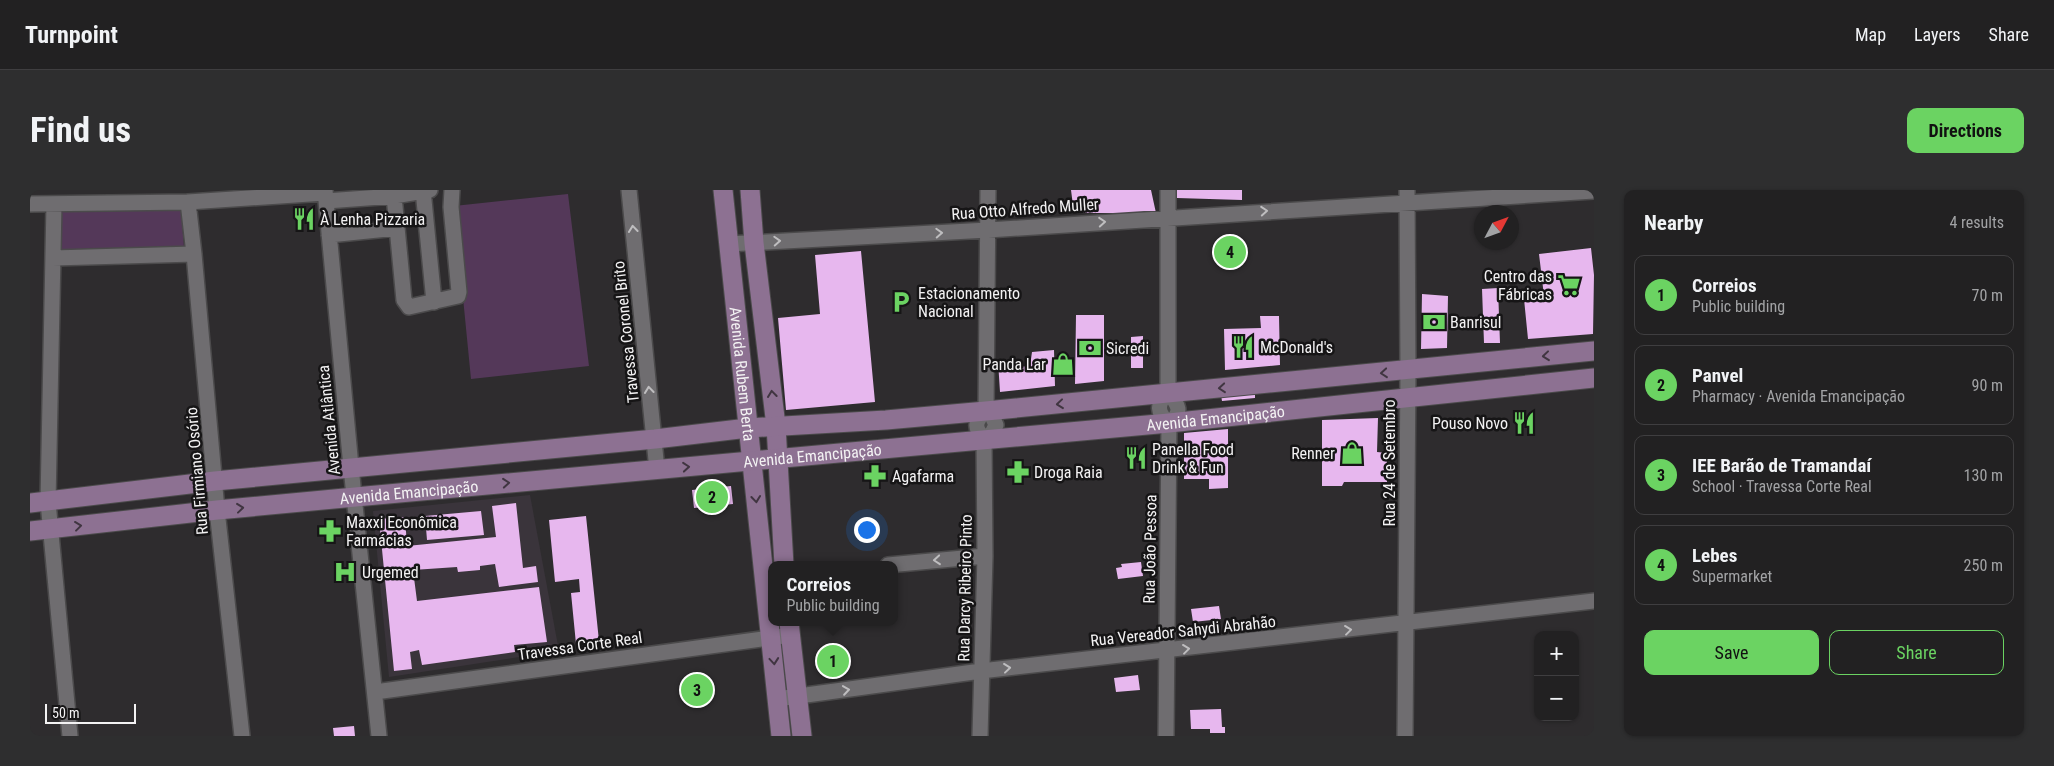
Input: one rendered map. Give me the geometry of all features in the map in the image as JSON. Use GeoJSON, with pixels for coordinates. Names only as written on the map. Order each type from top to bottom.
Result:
{"type":"FeatureCollection","features":[{"type":"Feature","properties":{"kind":"main road","name":"Avenida Rubem Berta"},"geometry":{"type":"LineString","coordinates":[[723,190],[748,428],[768,576]]}},
{"type":"Feature","properties":{"kind":"main road","name":"Avenida Rubem Berta"},"geometry":{"type":"LineString","coordinates":[[750,190],[754,242],[776,426],[784,561]]}},
{"type":"Feature","properties":{"kind":"main road","name":"Avenida Emancipação"},"geometry":{"type":"LineString","coordinates":[[39,502],[215,481],[654,439],[748,428],[886,420],[986,411],[1408,371],[1594,351]]}},
{"type":"Feature","properties":{"kind":"main road","name":"Avenida Emancipação"},"geometry":{"type":"LineString","coordinates":[[30,531],[217,510],[1169,423],[1594,378]]}},
{"type":"Feature","properties":{"kind":"main road","name":"Avenida Rubem Berta"},"geometry":{"type":"LineString","coordinates":[[770,626],[780,736]]}},
{"type":"Feature","properties":{"kind":"main road"},"geometry":{"type":"LineString","coordinates":[[790,628],[802,736]]}},
{"type":"Feature","properties":{"kind":"street"},"geometry":{"type":"LineString","coordinates":[[30,204],[188,202],[325,195],[394,196],[425,190],[434,302]]}},
{"type":"Feature","properties":{"kind":"street"},"geometry":{"type":"LineString","coordinates":[[394,196],[405,304],[409,307],[458,296],[451,208],[452,190]]}},
{"type":"Feature","properties":{"kind":"street","name":"Travessa Coronel Brito"},"geometry":{"type":"LineString","coordinates":[[629,190],[658,470]]}},
{"type":"Feature","properties":{"kind":"street","name":"Rua Darcy Ribeiro Pinto"},"geometry":{"type":"LineString","coordinates":[[980,736],[985,556],[984,440],[976,429],[976,425],[979,418],[986,411],[988,190]]}},
{"type":"Feature","properties":{"kind":"street","name":"Rua João Pessoa"},"geometry":{"type":"LineString","coordinates":[[1166,736],[1169,423],[1176,418],[1178,410],[1175,401],[1168,393],[1168,190]]}},
{"type":"Feature","properties":{"kind":"street","name":"Rua Otto Alfredo Muller"},"geometry":{"type":"LineString","coordinates":[[728,244],[988,230],[1168,217],[1406,196],[1594,191]]}},
{"type":"Feature","properties":{"kind":"street","name":"Avenida Atlântica"},"geometry":{"type":"LineString","coordinates":[[325,195],[379,736]]}},
{"type":"Feature","properties":{"kind":"street","name":"Rua 24 de Setembro"},"geometry":{"type":"LineString","coordinates":[[1405,736],[1408,371],[1406,196]]}},
{"type":"Feature","properties":{"kind":"street","name":"Rua Firmiano Osório"},"geometry":{"type":"LineString","coordinates":[[188,202],[217,510],[242,736]]}},
{"type":"Feature","properties":{"kind":"street"},"geometry":{"type":"LineString","coordinates":[[54,204],[53,258],[39,502],[51,529],[70,736]]}},
{"type":"Feature","properties":{"kind":"street"},"geometry":{"type":"LineString","coordinates":[[329,234],[397,228]]}},
{"type":"Feature","properties":{"kind":"street"},"geometry":{"type":"LineString","coordinates":[[53,258],[194,254]]}},
{"type":"Feature","properties":{"kind":"street"},"geometry":{"type":"LineString","coordinates":[[898,564],[985,556]]}},
{"type":"Feature","properties":{"kind":"street","name":"Rua Vereador Sahydi Abrahão"},"geometry":{"type":"LineString","coordinates":[[777,699],[981,671],[1594,601]]}},
{"type":"Feature","properties":{"kind":"street","name":"Travessa Corte Real"},"geometry":{"type":"LineString","coordinates":[[375,692],[771,637],[790,628]]}},
{"type":"Feature","properties":{"kind":"shaded area"},"geometry":{"type":"Polygon","coordinates":[[[568,194],[589,366],[471,379],[454,206],[568,194]]]}},
{"type":"Feature","properties":{"kind":"shaded area"},"geometry":{"type":"Polygon","coordinates":[[[181,210],[184,247],[58,252],[59,212],[181,210]]]}},
{"type":"Feature","properties":{"kind":"shaded area"},"geometry":{"type":"Polygon","coordinates":[[[530,495],[559,651],[389,677],[373,511],[530,495]]]}},
{"type":"Feature","properties":{"kind":"building"},"geometry":{"type":"Polygon","coordinates":[[[1071,190],[1151,190],[1156,213],[1074,213],[1071,190]]]}},
{"type":"Feature","properties":{"kind":"building"},"geometry":{"type":"Polygon","coordinates":[[[1177,190],[1242,190],[1242,200],[1177,198],[1177,190]]]}},
{"type":"Feature","properties":{"kind":"building","name":"Centro das Fábricas"},"geometry":{"type":"Polygon","coordinates":[[[1591,248],[1594,275],[1593,334],[1528,339],[1524,299],[1544,296],[1539,254],[1591,248]]]}},
{"type":"Feature","properties":{"kind":"building"},"geometry":{"type":"Polygon","coordinates":[[[861,251],[875,402],[786,410],[778,318],[820,314],[815,255],[861,251]]]}},
{"type":"Feature","properties":{"kind":"building"},"geometry":{"type":"Polygon","coordinates":[[[1498,288],[1500,343],[1484,343],[1482,289],[1498,288]]]}},
{"type":"Feature","properties":{"kind":"building","name":"Banrisul"},"geometry":{"type":"Polygon","coordinates":[[[1422,294],[1448,296],[1447,348],[1421,349],[1422,294]]]}},
{"type":"Feature","properties":{"kind":"building","name":"Sicredi"},"geometry":{"type":"Polygon","coordinates":[[[1076,315],[1104,315],[1104,381],[1075,384],[1076,315]]]}},
{"type":"Feature","properties":{"kind":"building","name":"McDonald's"},"geometry":{"type":"Polygon","coordinates":[[[1260,316],[1279,316],[1280,365],[1225,370],[1224,329],[1261,328],[1260,316]]]}},
{"type":"Feature","properties":{"kind":"building"},"geometry":{"type":"Polygon","coordinates":[[[1143,336],[1143,368],[1131,368],[1131,337],[1143,336]]]}},
{"type":"Feature","properties":{"kind":"building"},"geometry":{"type":"Polygon","coordinates":[[[1054,350],[1055,386],[1000,392],[998,361],[1015,361],[1018,367],[1030,366],[1032,352],[1054,350]]]}},
{"type":"Feature","properties":{"kind":"building"},"geometry":{"type":"Polygon","coordinates":[[[1255,391],[1255,398],[1222,401],[1221,395],[1255,391]]]}},
{"type":"Feature","properties":{"kind":"building","name":"Renner"},"geometry":{"type":"Polygon","coordinates":[[[1378,418],[1377,452],[1387,453],[1387,482],[1344,482],[1342,486],[1322,486],[1322,420],[1378,418]]]}},
{"type":"Feature","properties":{"kind":"building"},"geometry":{"type":"Polygon","coordinates":[[[1228,429],[1228,488],[1209,489],[1209,479],[1184,479],[1184,433],[1228,429]]]}},
{"type":"Feature","properties":{"kind":"building"},"geometry":{"type":"Polygon","coordinates":[[[731,486],[733,504],[694,508],[692,490],[731,486]]]}},
{"type":"Feature","properties":{"kind":"building"},"geometry":{"type":"Polygon","coordinates":[[[516,503],[523,568],[536,566],[538,582],[499,587],[495,564],[480,566],[480,570],[458,572],[457,567],[413,570],[417,601],[539,587],[547,642],[514,645],[515,652],[422,665],[419,650],[410,652],[412,669],[394,671],[379,519],[405,517],[407,546],[496,537],[492,506],[516,503]]]}},
{"type":"Feature","properties":{"kind":"building"},"geometry":{"type":"Polygon","coordinates":[[[481,511],[484,535],[427,540],[425,516],[481,511]]]}},
{"type":"Feature","properties":{"kind":"building"},"geometry":{"type":"Polygon","coordinates":[[[586,516],[599,641],[576,644],[571,593],[580,592],[579,579],[555,582],[549,520],[586,516]]]}},
{"type":"Feature","properties":{"kind":"building"},"geometry":{"type":"Polygon","coordinates":[[[1141,562],[1143,576],[1118,579],[1116,568],[1122,567],[1121,564],[1141,562]]]}},
{"type":"Feature","properties":{"kind":"building"},"geometry":{"type":"Polygon","coordinates":[[[1219,606],[1221,619],[1193,622],[1191,609],[1219,606]]]}},
{"type":"Feature","properties":{"kind":"building"},"geometry":{"type":"Polygon","coordinates":[[[1138,675],[1140,690],[1116,692],[1114,678],[1138,675]]]}},
{"type":"Feature","properties":{"kind":"building"},"geometry":{"type":"Polygon","coordinates":[[[1221,709],[1222,727],[1225,727],[1225,733],[1210,733],[1210,729],[1191,729],[1190,710],[1221,709]]]}},
{"type":"Feature","properties":{"kind":"building"},"geometry":{"type":"Polygon","coordinates":[[[354,726],[355,736],[334,736],[333,728],[354,726]]]}},
{"type":"Feature","properties":{"kind":"place","name":"À Lenha Pizzaria"},"geometry":{"type":"Point","coordinates":[304,219]}},
{"type":"Feature","properties":{"kind":"place","name":"Lebes"},"geometry":{"type":"Point","coordinates":[1230,252]}},
{"type":"Feature","properties":{"kind":"place","name":"Centro das Fábricas"},"geometry":{"type":"Point","coordinates":[1569,285]}},
{"type":"Feature","properties":{"kind":"place","name":"Estacionamento Nacional"},"geometry":{"type":"Point","coordinates":[901,302]}},
{"type":"Feature","properties":{"kind":"place","name":"Banrisul"},"geometry":{"type":"Point","coordinates":[1434,322]}},
{"type":"Feature","properties":{"kind":"place","name":"McDonald's"},"geometry":{"type":"Point","coordinates":[1243,347]}},
{"type":"Feature","properties":{"kind":"place","name":"Sicredi"},"geometry":{"type":"Point","coordinates":[1090,348]}},
{"type":"Feature","properties":{"kind":"place","name":"Panda Lar"},"geometry":{"type":"Point","coordinates":[1063,364]}},
{"type":"Feature","properties":{"kind":"place","name":"Pouso Novo"},"geometry":{"type":"Point","coordinates":[1524,423]}},
{"type":"Feature","properties":{"kind":"place","name":"Renner"},"geometry":{"type":"Point","coordinates":[1352,453]}},
{"type":"Feature","properties":{"kind":"place","name":"Panella Food Drink & Fun"},"geometry":{"type":"Point","coordinates":[1136,458]}},
{"type":"Feature","properties":{"kind":"place","name":"Droga Raia"},"geometry":{"type":"Point","coordinates":[1018,472]}},
{"type":"Feature","properties":{"kind":"place","name":"Agafarma"},"geometry":{"type":"Point","coordinates":[875,476]}},
{"type":"Feature","properties":{"kind":"place","name":"Panvel"},"geometry":{"type":"Point","coordinates":[712,497]}},
{"type":"Feature","properties":{"kind":"place","name":"Maxxi Econômica Farmácias"},"geometry":{"type":"Point","coordinates":[330,531]}},
{"type":"Feature","properties":{"kind":"place","name":"Urgemed"},"geometry":{"type":"Point","coordinates":[345,572]}},
{"type":"Feature","properties":{"kind":"place","name":"Correios"},"geometry":{"type":"Point","coordinates":[833,661]}},
{"type":"Feature","properties":{"kind":"place","name":"IEE Barão de Tramandaí"},"geometry":{"type":"Point","coordinates":[697,690]}}]}
